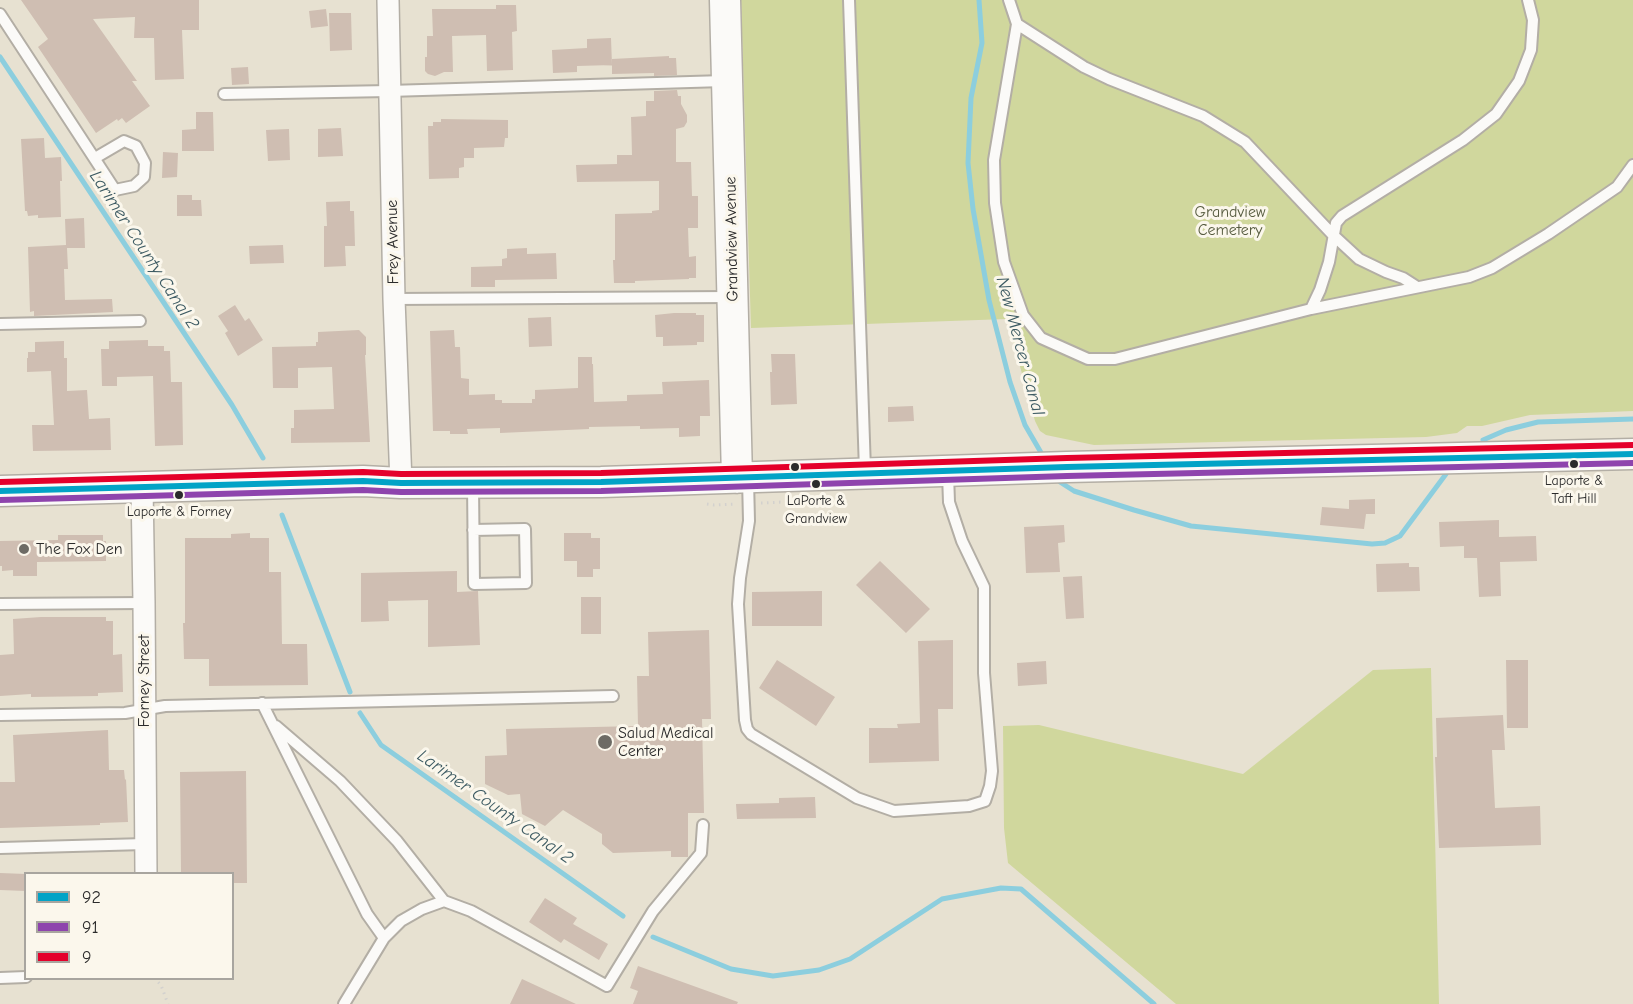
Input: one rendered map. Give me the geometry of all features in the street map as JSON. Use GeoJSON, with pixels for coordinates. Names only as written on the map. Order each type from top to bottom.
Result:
{"type":"FeatureCollection","features":[{"type":"Feature","properties":{"kind":"street","name":"Frey Avenue"},"geometry":{"type":"LineString","coordinates":[[388,0],[394,299],[401,483]]}},
{"type":"Feature","properties":{"kind":"street","name":"Grandview Avenue"},"geometry":{"type":"LineString","coordinates":[[725,0],[733,297],[742,478]]}},
{"type":"Feature","properties":{"kind":"street"},"geometry":{"type":"LineString","coordinates":[[0,491],[363,481],[530,483],[742,478],[865,472],[1633,454]]}},
{"type":"Feature","properties":{"kind":"street","name":"Forney Street"},"geometry":{"type":"LineString","coordinates":[[142,488],[146,872]]}},
{"type":"Feature","properties":{"kind":"lane"},"geometry":{"type":"LineString","coordinates":[[849,0],[865,472]]}},
{"type":"Feature","properties":{"kind":"lane"},"geometry":{"type":"LineString","coordinates":[[1009,0],[1017,24],[994,160],[995,203],[1004,262],[1023,315],[1041,338],[1088,359],[1115,359],[1311,309],[1469,277],[1492,268],[1548,234],[1617,187],[1633,165]]}},
{"type":"Feature","properties":{"kind":"lane"},"geometry":{"type":"LineString","coordinates":[[1311,309],[1326,272],[1336,222],[1463,140],[1496,114],[1519,81],[1531,50],[1533,20],[1528,0]]}},
{"type":"Feature","properties":{"kind":"lane"},"geometry":{"type":"LineString","coordinates":[[0,14],[115,190],[134,186],[144,177],[145,163],[136,146],[124,141],[96,158]]}},
{"type":"Feature","properties":{"kind":"lane"},"geometry":{"type":"LineString","coordinates":[[1017,24],[1084,67],[1108,79],[1203,116],[1245,142],[1333,235],[1359,259],[1403,278],[1417,287]]}},
{"type":"Feature","properties":{"kind":"lane"},"geometry":{"type":"LineString","coordinates":[[224,93],[389,91],[728,81]]}},
{"type":"Feature","properties":{"kind":"lane"},"geometry":{"type":"LineString","coordinates":[[394,299],[733,297]]}},
{"type":"Feature","properties":{"kind":"lane"},"geometry":{"type":"LineString","coordinates":[[0,324],[140,321]]}},
{"type":"Feature","properties":{"kind":"lane"},"geometry":{"type":"LineString","coordinates":[[742,478],[749,521],[738,604],[747,729],[751,734],[857,798],[894,811],[969,806],[985,801],[990,786],[992,771],[984,673],[984,587],[962,541],[949,502],[948,470]]}},
{"type":"Feature","properties":{"kind":"lane"},"geometry":{"type":"LineString","coordinates":[[473,483],[473,530],[474,584],[526,583],[525,529],[473,530]]}},
{"type":"Feature","properties":{"kind":"lane"},"geometry":{"type":"LineString","coordinates":[[0,604],[144,603]]}},
{"type":"Feature","properties":{"kind":"lane"},"geometry":{"type":"LineString","coordinates":[[0,715],[125,713],[165,706],[614,696]]}},
{"type":"Feature","properties":{"kind":"lane"},"geometry":{"type":"LineString","coordinates":[[262,703],[367,915],[384,938]]}},
{"type":"Feature","properties":{"kind":"lane"},"geometry":{"type":"LineString","coordinates":[[272,723],[340,781],[397,841],[444,901],[471,911],[607,986],[653,910],[701,853],[703,825]]}},
{"type":"Feature","properties":{"kind":"lane"},"geometry":{"type":"LineString","coordinates":[[0,848],[145,844]]}},
{"type":"Feature","properties":{"kind":"lane"},"geometry":{"type":"LineString","coordinates":[[344,1004],[384,938],[401,921],[422,909],[444,901]]}},
{"type":"Feature","properties":{"kind":"lane"},"geometry":{"type":"LineString","coordinates":[[0,978],[24,977]]}},
{"type":"Feature","properties":{"kind":"path"},"geometry":{"type":"LineString","coordinates":[[156,980],[161,985],[168,1004]]}},
{"type":"Feature","properties":{"kind":"green space","name":"Grandview Cemetery"},"geometry":{"type":"Polygon","coordinates":[[[741,0],[1633,0],[1633,411],[1530,415],[1482,426],[1467,426],[1457,433],[1426,437],[1094,445],[1046,435],[1040,431],[1035,421],[1007,319],[751,328],[741,0]]]}},
{"type":"Feature","properties":{"kind":"green space"},"geometry":{"type":"Polygon","coordinates":[[[1431,668],[1439,1004],[1176,1004],[1008,863],[1004,828],[1003,726],[1039,725],[1243,774],[1373,670],[1431,668]]]}},
{"type":"Feature","properties":{"kind":"building"},"geometry":{"type":"Polygon","coordinates":[[[21,0],[199,0],[199,30],[182,30],[184,79],[155,80],[154,38],[134,38],[135,17],[93,19],[137,81],[132,81],[150,106],[126,123],[122,118],[118,121],[117,119],[96,133],[38,47],[48,39],[21,0]]]}},
{"type":"Feature","properties":{"kind":"building"},"geometry":{"type":"Polygon","coordinates":[[[496,5],[516,5],[517,31],[512,32],[513,70],[487,71],[486,35],[452,36],[453,72],[444,72],[435,76],[425,71],[427,36],[433,36],[432,9],[496,9],[496,5]]]}},
{"type":"Feature","properties":{"kind":"building"},"geometry":{"type":"Polygon","coordinates":[[[326,9],[328,26],[311,28],[309,11],[326,9]]]}},
{"type":"Feature","properties":{"kind":"building"},"geometry":{"type":"Polygon","coordinates":[[[329,13],[351,13],[352,50],[330,51],[329,13]]]}},
{"type":"Feature","properties":{"kind":"building"},"geometry":{"type":"Polygon","coordinates":[[[611,38],[612,65],[577,66],[577,72],[553,73],[552,50],[587,48],[587,39],[611,38]]]}},
{"type":"Feature","properties":{"kind":"building"},"geometry":{"type":"Polygon","coordinates":[[[669,56],[669,58],[676,58],[677,75],[612,74],[612,59],[669,56]]]}},
{"type":"Feature","properties":{"kind":"building"},"geometry":{"type":"Polygon","coordinates":[[[248,67],[249,84],[232,85],[231,68],[248,67]]]}},
{"type":"Feature","properties":{"kind":"building"},"geometry":{"type":"Polygon","coordinates":[[[677,90],[687,115],[687,122],[684,127],[676,129],[676,162],[691,162],[692,196],[698,196],[698,228],[688,228],[689,257],[696,256],[696,278],[614,283],[615,214],[652,213],[652,211],[659,210],[659,181],[577,182],[576,165],[617,164],[617,155],[632,155],[631,117],[646,116],[646,101],[654,101],[654,91],[677,90]]]}},
{"type":"Feature","properties":{"kind":"building"},"geometry":{"type":"Polygon","coordinates":[[[196,112],[213,112],[214,151],[182,151],[182,130],[196,129],[196,112]]]}},
{"type":"Feature","properties":{"kind":"building"},"geometry":{"type":"Polygon","coordinates":[[[441,119],[508,120],[508,138],[505,138],[504,147],[474,148],[474,158],[464,158],[464,167],[459,168],[459,178],[429,179],[428,126],[433,126],[433,122],[441,122],[441,119]]]}},
{"type":"Feature","properties":{"kind":"building"},"geometry":{"type":"Polygon","coordinates":[[[341,128],[343,156],[318,157],[318,129],[341,128]]]}},
{"type":"Feature","properties":{"kind":"building"},"geometry":{"type":"Polygon","coordinates":[[[289,129],[290,160],[268,161],[266,130],[289,129]]]}},
{"type":"Feature","properties":{"kind":"building"},"geometry":{"type":"Polygon","coordinates":[[[44,138],[45,158],[61,157],[61,217],[38,218],[38,215],[28,216],[25,211],[21,139],[44,138]]]}},
{"type":"Feature","properties":{"kind":"building"},"geometry":{"type":"Polygon","coordinates":[[[163,152],[178,153],[177,177],[162,178],[163,152]]]}},
{"type":"Feature","properties":{"kind":"building"},"geometry":{"type":"Polygon","coordinates":[[[177,195],[192,195],[192,200],[201,200],[202,216],[177,216],[177,195]]]}},
{"type":"Feature","properties":{"kind":"building"},"geometry":{"type":"Polygon","coordinates":[[[350,201],[350,211],[354,211],[355,246],[345,246],[346,266],[324,267],[326,202],[350,201]]]}},
{"type":"Feature","properties":{"kind":"building"},"geometry":{"type":"Polygon","coordinates":[[[84,218],[85,248],[67,248],[68,269],[64,269],[65,300],[112,299],[113,312],[34,316],[34,311],[30,312],[28,247],[66,245],[65,219],[84,218]]]}},
{"type":"Feature","properties":{"kind":"building"},"geometry":{"type":"Polygon","coordinates":[[[283,245],[284,263],[250,264],[249,246],[283,245]]]}},
{"type":"Feature","properties":{"kind":"building"},"geometry":{"type":"Polygon","coordinates":[[[527,248],[527,254],[556,253],[557,279],[495,280],[495,287],[471,287],[471,267],[502,266],[502,259],[507,258],[507,249],[527,248]]]}},
{"type":"Feature","properties":{"kind":"building"},"geometry":{"type":"Polygon","coordinates":[[[235,305],[245,321],[249,318],[263,340],[238,356],[225,333],[228,331],[218,316],[235,305]]]}},
{"type":"Feature","properties":{"kind":"building"},"geometry":{"type":"Polygon","coordinates":[[[674,313],[704,315],[704,342],[697,342],[697,345],[663,346],[663,337],[656,337],[655,315],[674,313]]]}},
{"type":"Feature","properties":{"kind":"building"},"geometry":{"type":"Polygon","coordinates":[[[551,317],[552,346],[529,347],[528,318],[551,317]]]}},
{"type":"Feature","properties":{"kind":"building"},"geometry":{"type":"Polygon","coordinates":[[[359,330],[366,337],[370,442],[291,443],[294,410],[334,409],[332,367],[298,368],[298,388],[273,388],[272,347],[316,346],[318,332],[359,330]]]}},
{"type":"Feature","properties":{"kind":"building"},"geometry":{"type":"Polygon","coordinates":[[[454,330],[455,347],[460,347],[461,378],[469,379],[469,395],[495,394],[495,400],[502,400],[502,403],[532,403],[532,399],[535,399],[535,390],[578,388],[578,357],[592,357],[594,402],[627,401],[627,395],[663,394],[662,382],[709,380],[710,416],[700,416],[700,436],[679,437],[679,428],[640,429],[640,426],[500,433],[500,428],[467,429],[468,434],[433,431],[430,331],[454,330]]]}},
{"type":"Feature","properties":{"kind":"building"},"geometry":{"type":"Polygon","coordinates":[[[148,340],[148,346],[164,346],[164,351],[170,351],[171,382],[182,382],[183,445],[155,446],[153,376],[117,377],[117,386],[102,386],[101,349],[109,349],[109,341],[148,340]]]}},
{"type":"Feature","properties":{"kind":"building"},"geometry":{"type":"Polygon","coordinates":[[[64,341],[64,358],[67,358],[67,391],[87,390],[89,419],[110,418],[111,450],[33,451],[32,425],[54,425],[51,371],[27,372],[28,352],[35,352],[35,342],[64,341]]]}},
{"type":"Feature","properties":{"kind":"building"},"geometry":{"type":"Polygon","coordinates":[[[771,354],[795,354],[797,404],[771,405],[771,354]]]}},
{"type":"Feature","properties":{"kind":"building"},"geometry":{"type":"Polygon","coordinates":[[[913,406],[914,421],[888,422],[888,407],[913,406]]]}},
{"type":"Feature","properties":{"kind":"building"},"geometry":{"type":"Polygon","coordinates":[[[1375,499],[1375,514],[1366,514],[1364,529],[1320,525],[1322,507],[1349,509],[1349,500],[1375,499]]]}},
{"type":"Feature","properties":{"kind":"building"},"geometry":{"type":"Polygon","coordinates":[[[1499,520],[1499,537],[1536,536],[1537,561],[1500,562],[1501,596],[1479,597],[1477,558],[1464,558],[1464,546],[1440,547],[1439,522],[1499,520]]]}},
{"type":"Feature","properties":{"kind":"building"},"geometry":{"type":"Polygon","coordinates":[[[1064,525],[1065,542],[1058,543],[1060,572],[1026,573],[1024,527],[1064,525]]]}},
{"type":"Feature","properties":{"kind":"building"},"geometry":{"type":"Polygon","coordinates":[[[250,533],[250,538],[269,538],[269,572],[281,572],[282,644],[307,644],[308,685],[209,686],[209,659],[184,659],[185,538],[231,538],[231,534],[250,533]]]}},
{"type":"Feature","properties":{"kind":"building"},"geometry":{"type":"Polygon","coordinates":[[[564,533],[591,533],[591,538],[600,538],[600,569],[593,569],[593,577],[577,577],[577,561],[564,561],[564,533]]]}},
{"type":"Feature","properties":{"kind":"building"},"geometry":{"type":"Polygon","coordinates":[[[58,535],[103,535],[103,541],[106,541],[106,561],[37,562],[37,576],[13,576],[13,570],[2,571],[0,541],[58,540],[58,535]]]}},
{"type":"Feature","properties":{"kind":"building"},"geometry":{"type":"Polygon","coordinates":[[[880,561],[930,609],[906,633],[856,585],[880,561]]]}},
{"type":"Feature","properties":{"kind":"building"},"geometry":{"type":"Polygon","coordinates":[[[1409,563],[1409,567],[1419,567],[1420,591],[1377,592],[1376,564],[1409,563]]]}},
{"type":"Feature","properties":{"kind":"building"},"geometry":{"type":"Polygon","coordinates":[[[457,571],[457,592],[478,591],[480,645],[428,647],[428,600],[388,601],[389,621],[361,622],[361,573],[457,571]]]}},
{"type":"Feature","properties":{"kind":"building"},"geometry":{"type":"Polygon","coordinates":[[[1082,576],[1084,618],[1066,619],[1063,577],[1082,576]]]}},
{"type":"Feature","properties":{"kind":"building"},"geometry":{"type":"Polygon","coordinates":[[[822,591],[822,626],[752,626],[752,592],[822,591]]]}},
{"type":"Feature","properties":{"kind":"building"},"geometry":{"type":"Polygon","coordinates":[[[581,597],[601,597],[601,634],[581,634],[581,597]]]}},
{"type":"Feature","properties":{"kind":"building"},"geometry":{"type":"Polygon","coordinates":[[[106,617],[106,621],[113,621],[113,655],[122,654],[123,692],[98,693],[98,696],[31,697],[31,694],[0,696],[0,655],[14,654],[13,619],[106,617]]]}},
{"type":"Feature","properties":{"kind":"building","name":"Salud Medical Center"},"geometry":{"type":"Polygon","coordinates":[[[709,630],[711,719],[702,719],[704,813],[688,813],[688,857],[671,857],[671,851],[613,853],[602,844],[602,834],[563,810],[545,826],[522,814],[520,794],[508,795],[485,784],[485,756],[507,755],[506,729],[638,726],[637,676],[649,676],[648,632],[709,630]]]}},
{"type":"Feature","properties":{"kind":"building"},"geometry":{"type":"Polygon","coordinates":[[[953,640],[953,709],[938,709],[939,761],[869,763],[869,728],[898,728],[897,724],[920,723],[918,641],[953,640]]]}},
{"type":"Feature","properties":{"kind":"building"},"geometry":{"type":"Polygon","coordinates":[[[777,660],[835,697],[816,726],[759,688],[777,660]]]}},
{"type":"Feature","properties":{"kind":"building"},"geometry":{"type":"Polygon","coordinates":[[[1506,660],[1528,660],[1528,728],[1507,728],[1506,660]]]}},
{"type":"Feature","properties":{"kind":"building"},"geometry":{"type":"Polygon","coordinates":[[[1046,661],[1047,684],[1018,686],[1017,663],[1046,661]]]}},
{"type":"Feature","properties":{"kind":"building"},"geometry":{"type":"Polygon","coordinates":[[[1503,715],[1505,750],[1492,750],[1495,808],[1540,806],[1541,845],[1439,848],[1435,757],[1437,757],[1436,718],[1503,715]]]}},
{"type":"Feature","properties":{"kind":"building"},"geometry":{"type":"Polygon","coordinates":[[[108,730],[109,770],[124,770],[128,822],[0,828],[0,782],[15,782],[13,735],[108,730]]]}},
{"type":"Feature","properties":{"kind":"building"},"geometry":{"type":"Polygon","coordinates":[[[246,771],[247,883],[234,883],[234,872],[181,872],[180,772],[246,771]]]}},
{"type":"Feature","properties":{"kind":"building"},"geometry":{"type":"Polygon","coordinates":[[[815,797],[816,818],[737,819],[736,804],[779,803],[779,798],[815,797]]]}},
{"type":"Feature","properties":{"kind":"building"},"geometry":{"type":"Polygon","coordinates":[[[0,873],[24,874],[24,891],[0,890],[0,873]]]}},
{"type":"Feature","properties":{"kind":"building"},"geometry":{"type":"Polygon","coordinates":[[[545,898],[577,918],[573,924],[608,944],[599,960],[564,939],[561,943],[529,922],[545,898]]]}},
{"type":"Feature","properties":{"kind":"building"},"geometry":{"type":"Polygon","coordinates":[[[638,966],[738,1002],[737,1004],[633,1004],[638,991],[630,988],[638,966]]]}},
{"type":"Feature","properties":{"kind":"building"},"geometry":{"type":"Polygon","coordinates":[[[522,979],[576,1004],[510,1004],[522,979]]]}},
{"type":"Feature","properties":{"kind":"waterway","name":"New Mercer Canal"},"geometry":{"type":"LineString","coordinates":[[979,0],[982,43],[971,98],[968,163],[973,209],[989,300],[1010,382],[1025,425],[1043,456]]}},
{"type":"Feature","properties":{"kind":"waterway","name":"Larimer County Canal 2"},"geometry":{"type":"LineString","coordinates":[[0,57],[232,405],[263,458]]}},
{"type":"Feature","properties":{"kind":"waterway","name":"New Mercer Canal"},"geometry":{"type":"LineString","coordinates":[[1483,440],[1506,430],[1538,422],[1633,419]]}},
{"type":"Feature","properties":{"kind":"waterway","name":"New Mercer Canal"},"geometry":{"type":"LineString","coordinates":[[1057,477],[1060,482],[1074,491],[1191,526],[1372,544],[1385,543],[1400,536],[1446,474]]}},
{"type":"Feature","properties":{"kind":"waterway","name":"Larimer County Canal 2"},"geometry":{"type":"LineString","coordinates":[[282,515],[350,692]]}},
{"type":"Feature","properties":{"kind":"waterway","name":"Larimer County Canal 2"},"geometry":{"type":"LineString","coordinates":[[360,713],[381,745],[623,916]]}},
{"type":"Feature","properties":{"kind":"waterway","name":"Larimer County Canal 2"},"geometry":{"type":"LineString","coordinates":[[653,937],[731,969],[773,976],[819,970],[850,959],[942,899],[1001,888],[1021,889],[1154,1004]]}},
{"type":"Feature","properties":{"kind":"transit line","name":"9"},"geometry":{"type":"LineString","coordinates":[[0,482],[363,472],[401,474],[601,473],[1067,458],[1633,445]]}},
{"type":"Feature","properties":{"kind":"transit line","name":"92"},"geometry":{"type":"LineString","coordinates":[[0,491],[363,481],[401,483],[601,482],[1067,467],[1633,454]]}},
{"type":"Feature","properties":{"kind":"transit line","name":"91"},"geometry":{"type":"LineString","coordinates":[[0,500],[363,490],[401,492],[601,491],[1067,476],[1633,463]]}},
{"type":"Feature","properties":{"kind":"place","name":"Laporte & Taft Hill"},"geometry":{"type":"Point","coordinates":[1574,464]}},
{"type":"Feature","properties":{"kind":"place","name":"LaPorte & Grandview"},"geometry":{"type":"Point","coordinates":[816,484]}},
{"type":"Feature","properties":{"kind":"place","name":"Laporte & Forney"},"geometry":{"type":"Point","coordinates":[179,495]}},
{"type":"Feature","properties":{"kind":"place","name":"The Fox Den"},"geometry":{"type":"Point","coordinates":[24,549]}},
{"type":"Feature","properties":{"kind":"place","name":"Salud Medical Center"},"geometry":{"type":"Point","coordinates":[605,742]}}]}
